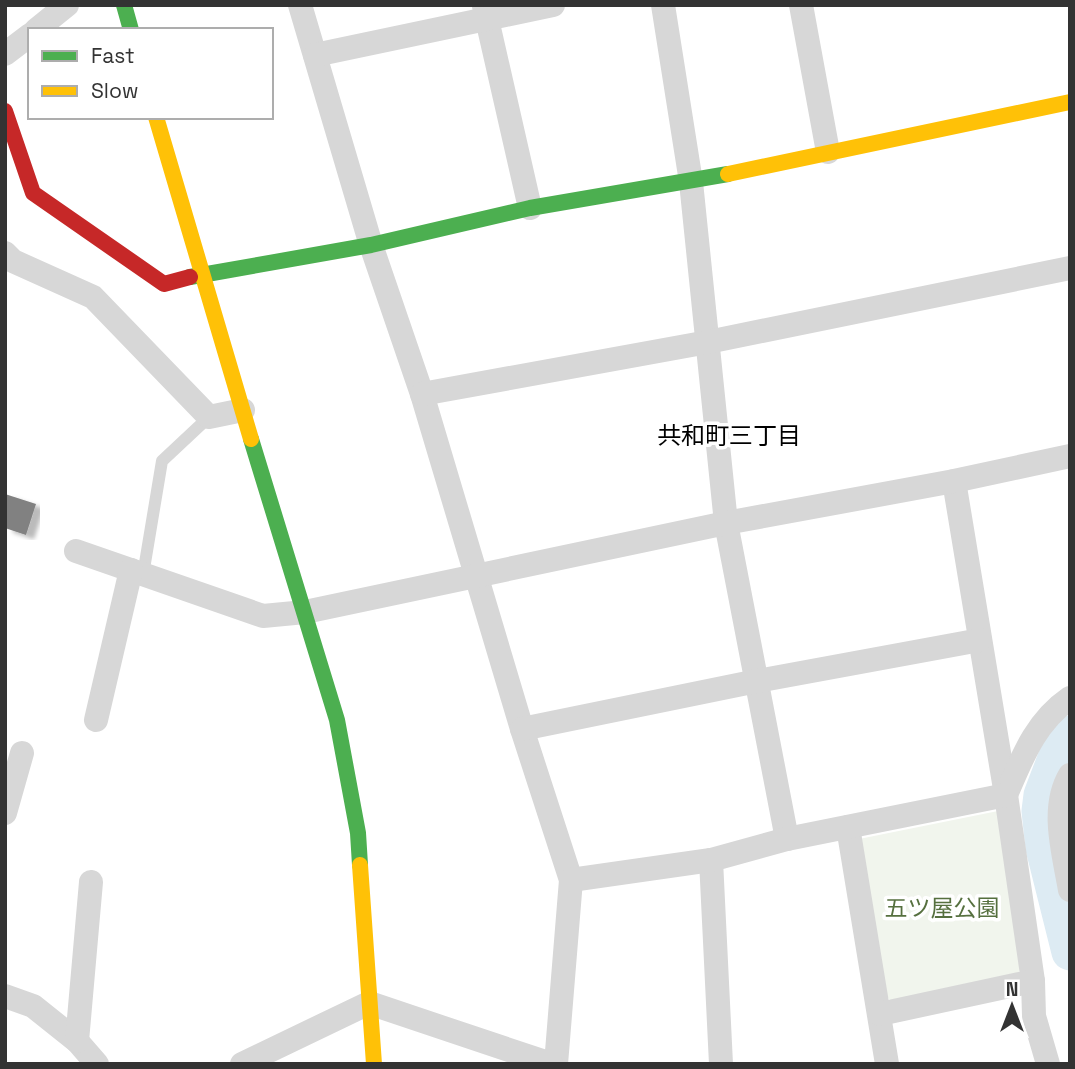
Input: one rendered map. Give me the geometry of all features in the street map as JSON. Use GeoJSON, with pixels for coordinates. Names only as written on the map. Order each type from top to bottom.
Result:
{"type":"FeatureCollection","features":[{"type":"Feature","properties":{"kind":"street"},"geometry":{"type":"LineString","coordinates":[[38,28],[67,5]]}},
{"type":"Feature","properties":{"kind":"street"},"geometry":{"type":"LineString","coordinates":[[124,5],[130,28]]}},
{"type":"Feature","properties":{"kind":"street"},"geometry":{"type":"LineString","coordinates":[[242,1064],[369,1003],[554,1064],[571,880],[522,729],[422,394],[370,244],[300,5]]}},
{"type":"Feature","properties":{"kind":"street"},"geometry":{"type":"LineString","coordinates":[[315,55],[486,13],[553,5]]}},
{"type":"Feature","properties":{"kind":"street"},"geometry":{"type":"LineString","coordinates":[[663,5],[691,182],[726,523],[787,839]]}},
{"type":"Feature","properties":{"kind":"street"},"geometry":{"type":"LineString","coordinates":[[801,5],[828,152]]}},
{"type":"Feature","properties":{"kind":"street"},"geometry":{"type":"LineString","coordinates":[[486,13],[530,208]]}},
{"type":"Feature","properties":{"kind":"street"},"geometry":{"type":"LineString","coordinates":[[5,54],[28,37]]}},
{"type":"Feature","properties":{"kind":"street"},"geometry":{"type":"LineString","coordinates":[[5,111],[33,192],[164,284],[201,274],[370,244],[530,208],[691,182],[1070,102]]}},
{"type":"Feature","properties":{"kind":"street"},"geometry":{"type":"LineString","coordinates":[[157,119],[337,720],[358,834],[374,1064]]}},
{"type":"Feature","properties":{"kind":"street"},"geometry":{"type":"LineString","coordinates":[[5,253],[13,261],[93,297],[209,417],[243,410]]}},
{"type":"Feature","properties":{"kind":"street"},"geometry":{"type":"LineString","coordinates":[[422,394],[708,342],[1070,268]]}},
{"type":"Feature","properties":{"kind":"street"},"geometry":{"type":"LineString","coordinates":[[76,551],[263,617],[305,612],[726,523],[954,481],[1070,456]]}},
{"type":"Feature","properties":{"kind":"street"},"geometry":{"type":"LineString","coordinates":[[954,481],[1006,795],[1033,981],[1034,1016],[1048,1064]]}},
{"type":"Feature","properties":{"kind":"street"},"geometry":{"type":"LineString","coordinates":[[96,720],[137,572]]}},
{"type":"Feature","properties":{"kind":"street"},"geometry":{"type":"LineString","coordinates":[[522,729],[757,681],[980,640]]}},
{"type":"Feature","properties":{"kind":"street"},"geometry":{"type":"LineString","coordinates":[[1006,795],[1031,737],[1061,704],[1070,698]]}},
{"type":"Feature","properties":{"kind":"street"},"geometry":{"type":"LineString","coordinates":[[5,813],[22,753]]}},
{"type":"Feature","properties":{"kind":"street"},"geometry":{"type":"LineString","coordinates":[[1070,775],[1060,805],[1061,834],[1070,890]]}},
{"type":"Feature","properties":{"kind":"street"},"geometry":{"type":"LineString","coordinates":[[571,880],[711,860],[787,839],[1006,795]]}},
{"type":"Feature","properties":{"kind":"street"},"geometry":{"type":"LineString","coordinates":[[848,827],[887,1064]]}},
{"type":"Feature","properties":{"kind":"street"},"geometry":{"type":"LineString","coordinates":[[711,860],[721,1064]]}},
{"type":"Feature","properties":{"kind":"street"},"geometry":{"type":"LineString","coordinates":[[77,1041],[91,882]]}},
{"type":"Feature","properties":{"kind":"street"},"geometry":{"type":"LineString","coordinates":[[880,1014],[1033,981]]}},
{"type":"Feature","properties":{"kind":"street"},"geometry":{"type":"LineString","coordinates":[[5,996],[33,1006],[77,1041],[97,1064]]}},
{"type":"Feature","properties":{"kind":"lane"},"geometry":{"type":"LineString","coordinates":[[137,572],[162,461],[209,417]]}},
{"type":"Feature","properties":{"kind":"green space","name":"五ツ屋公園"},"geometry":{"type":"Polygon","coordinates":[[[998,811],[1021,967],[1017,976],[892,1002],[885,995],[859,839],[998,811]]]}},
{"type":"Feature","properties":{"kind":"building"},"geometry":{"type":"Polygon","coordinates":[[[5,494],[36,504],[26,535],[5,528],[5,494]]]}},
{"type":"Feature","properties":{"kind":"waterway"},"geometry":{"type":"LineString","coordinates":[[1070,734],[1063,740],[1042,795],[1040,811],[1044,848],[1070,952]]}},
{"type":"Feature","properties":{"kind":"traffic: fast"},"geometry":{"type":"LineString","coordinates":[[124,5],[130,28]]}},
{"type":"Feature","properties":{"kind":"traffic: fast"},"geometry":{"type":"LineString","coordinates":[[190,277],[371,245],[530,208],[728,174]]}},
{"type":"Feature","properties":{"kind":"traffic: fast"},"geometry":{"type":"LineString","coordinates":[[251,439],[337,720],[358,833],[360,865]]}},
{"type":"Feature","properties":{"kind":"traffic: slow"},"geometry":{"type":"LineString","coordinates":[[728,174],[1070,102]]}},
{"type":"Feature","properties":{"kind":"traffic: slow"},"geometry":{"type":"LineString","coordinates":[[157,119],[251,439]]}},
{"type":"Feature","properties":{"kind":"traffic: slow"},"geometry":{"type":"LineString","coordinates":[[360,865],[374,1064]]}},
{"type":"Feature","properties":{"kind":"traffic: jam"},"geometry":{"type":"LineString","coordinates":[[5,111],[33,193],[164,284],[190,277]]}},
{"type":"Feature","properties":{"kind":"district","name":"共和町三丁目"},"geometry":{"type":"Point","coordinates":[729,435]}}]}
